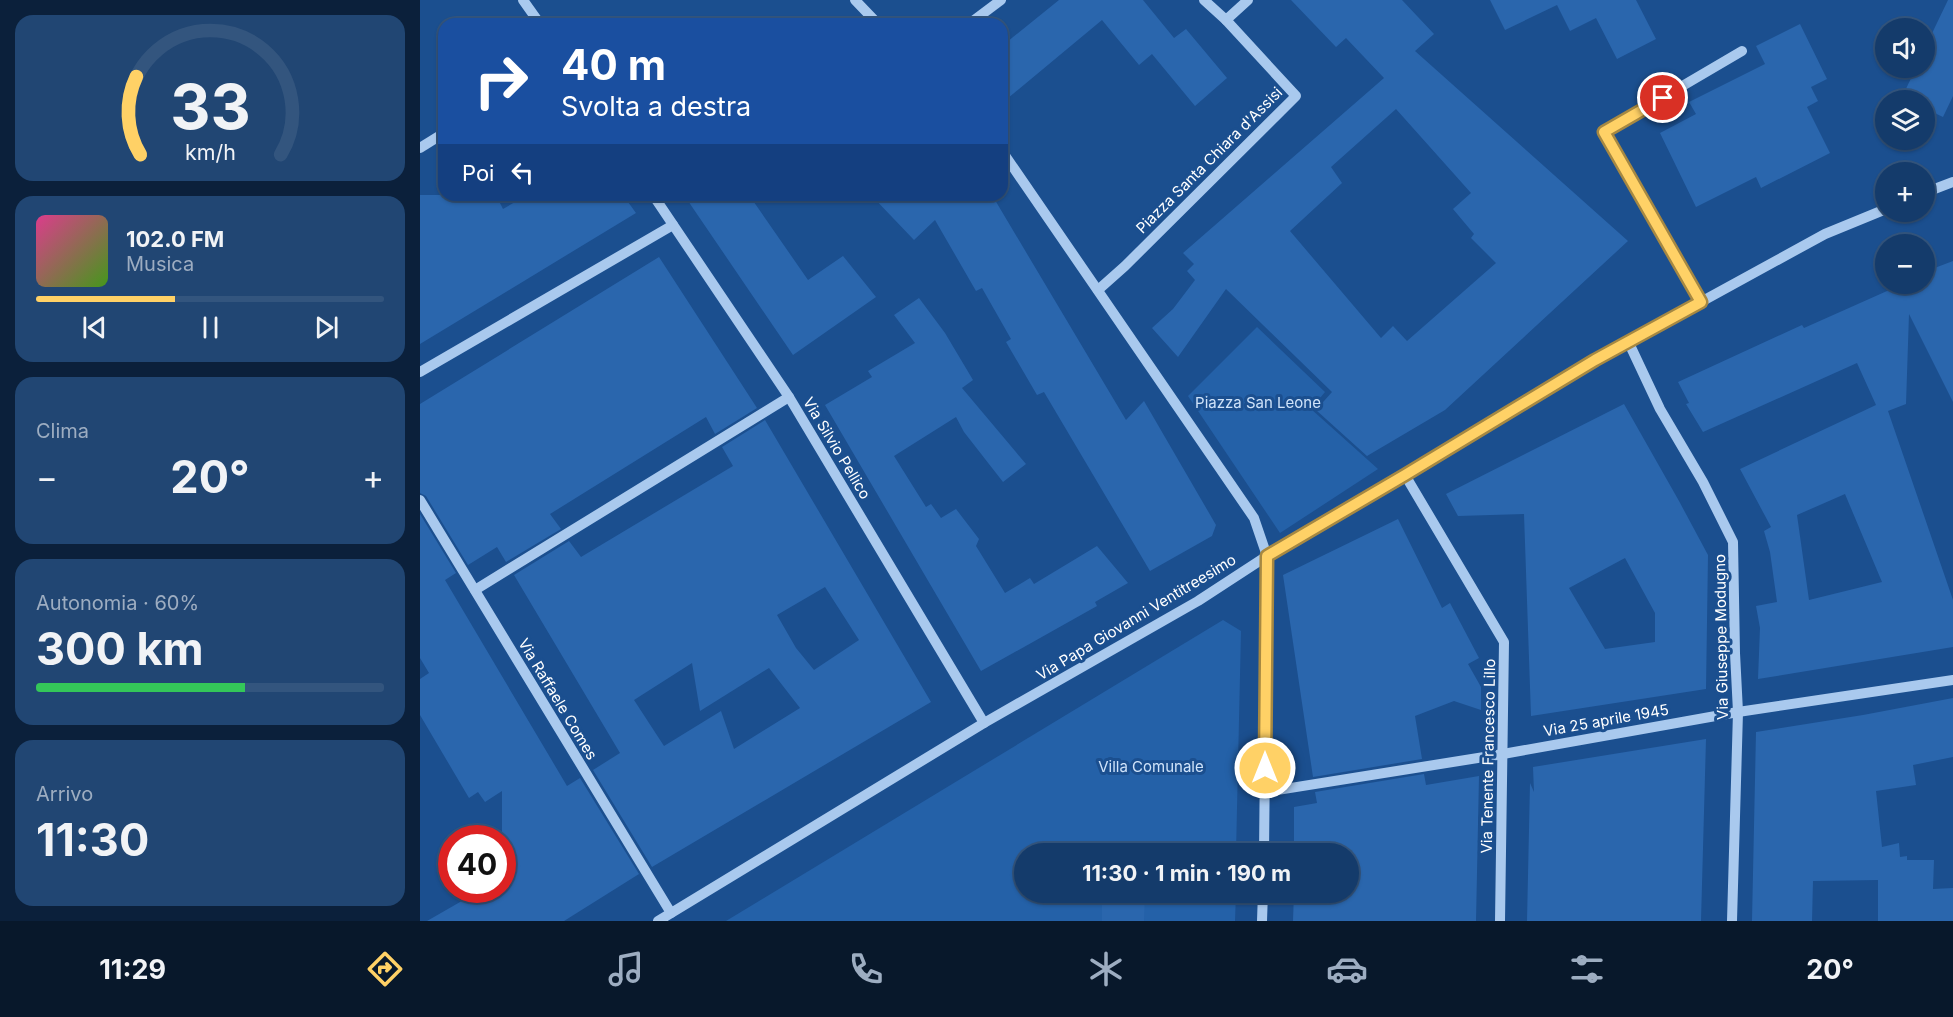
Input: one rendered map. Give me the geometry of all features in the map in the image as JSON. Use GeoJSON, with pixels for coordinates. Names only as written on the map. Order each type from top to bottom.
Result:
{"type":"FeatureCollection","features":[{"type":"Feature","properties":{"kind":"street"},"geometry":{"type":"LineString","coordinates":[[524,0],[536,18]]}},
{"type":"Feature","properties":{"kind":"street"},"geometry":{"type":"LineString","coordinates":[[855,0],[872,18]]}},
{"type":"Feature","properties":{"kind":"street"},"geometry":{"type":"LineString","coordinates":[[977,18],[1001,0]]}},
{"type":"Feature","properties":{"kind":"street"},"geometry":{"type":"LineString","coordinates":[[1204,0],[1226,20],[1248,0]]}},
{"type":"Feature","properties":{"kind":"street","name":"Piazza Santa Chiara d'Assisi"},"geometry":{"type":"LineString","coordinates":[[1098,290],[1296,96],[1226,20]]}},
{"type":"Feature","properties":{"kind":"street"},"geometry":{"type":"LineString","coordinates":[[1701,302],[1604,132],[1742,51]]}},
{"type":"Feature","properties":{"kind":"street"},"geometry":{"type":"LineString","coordinates":[[420,148],[438,137]]}},
{"type":"Feature","properties":{"kind":"street"},"geometry":{"type":"LineString","coordinates":[[1008,160],[1254,518],[1267,556],[1264,843]]}},
{"type":"Feature","properties":{"kind":"street"},"geometry":{"type":"LineString","coordinates":[[1935,189],[1953,182]]}},
{"type":"Feature","properties":{"kind":"street","name":"Via Silvio Pellico"},"geometry":{"type":"LineString","coordinates":[[657,201],[789,397],[984,723]]}},
{"type":"Feature","properties":{"kind":"street","name":"Via Papa Giovanni Ventitreesimo"},"geometry":{"type":"LineString","coordinates":[[658,921],[984,723],[1198,601],[1267,556],[1628,341],[1825,234],[1875,214]]}},
{"type":"Feature","properties":{"kind":"street"},"geometry":{"type":"LineString","coordinates":[[420,372],[673,225]]}},
{"type":"Feature","properties":{"kind":"street","name":"Via Giuseppe Modugno"},"geometry":{"type":"LineString","coordinates":[[1628,341],[1660,409],[1703,482],[1733,542],[1738,712],[1732,921]]}},
{"type":"Feature","properties":{"kind":"street"},"geometry":{"type":"LineString","coordinates":[[475,590],[789,397]]}},
{"type":"Feature","properties":{"kind":"street","name":"Via Tenente Francesco Lillo"},"geometry":{"type":"LineString","coordinates":[[1405,475],[1504,642],[1500,921]]}},
{"type":"Feature","properties":{"kind":"street","name":"Via Raffaele Comes"},"geometry":{"type":"LineString","coordinates":[[420,500],[671,913]]}},
{"type":"Feature","properties":{"kind":"street","name":"Via 25 aprile 1945"},"geometry":{"type":"LineString","coordinates":[[1265,792],[1503,754],[1738,712],[1953,680]]}},
{"type":"Feature","properties":{"kind":"street"},"geometry":{"type":"LineString","coordinates":[[1262,921],[1263,903]]}},
{"type":"Feature","properties":{"kind":"green space","name":"Piazza San Leone"},"geometry":{"type":"Polygon","coordinates":[[[1257,327],[1325,392],[1311,409],[1378,469],[1280,533],[1188,396],[1257,327]]]}},
{"type":"Feature","properties":{"kind":"green space","name":"Villa Comunale"},"geometry":{"type":"Polygon","coordinates":[[[1223,620],[1241,631],[1236,843],[1014,843],[1014,903],[1236,903],[1235,921],[726,921],[1223,620]]]}},
{"type":"Feature","properties":{"kind":"building"},"geometry":{"type":"Polygon","coordinates":[[[1059,0],[1143,0],[1174,38],[1186,29],[1227,78],[1195,106],[1152,54],[1139,65],[1102,20],[1008,98],[1008,41],[1059,0]]]}},
{"type":"Feature","properties":{"kind":"building"},"geometry":{"type":"Polygon","coordinates":[[[1291,0],[1402,0],[1434,34],[1415,51],[1628,241],[1445,410],[1367,456],[1316,410],[1332,392],[1226,289],[1178,357],[1152,328],[1173,309],[1195,280],[1187,271],[1194,264],[1183,253],[1384,78],[1346,38],[1336,47],[1291,0]],[[1396,109],[1331,167],[1342,183],[1290,231],[1381,338],[1393,326],[1407,341],[1496,263],[1471,238],[1474,234],[1453,209],[1471,193],[1396,109]]]}},
{"type":"Feature","properties":{"kind":"building"},"geometry":{"type":"Polygon","coordinates":[[[1490,0],[1636,0],[1656,39],[1617,59],[1596,18],[1570,31],[1557,5],[1505,30],[1490,0]]]}},
{"type":"Feature","properties":{"kind":"building"},"geometry":{"type":"Polygon","coordinates":[[[1948,0],[1953,0],[1953,96],[1943,117],[1935,113],[1935,90],[1905,90],[1911,78],[1935,78],[1935,27],[1948,0]]]}},
{"type":"Feature","properties":{"kind":"building"},"geometry":{"type":"Polygon","coordinates":[[[1800,24],[1827,79],[1811,87],[1818,101],[1807,107],[1830,153],[1761,188],[1756,177],[1696,207],[1660,133],[1696,114],[1689,102],[1765,64],[1756,46],[1800,24]]]}},
{"type":"Feature","properties":{"kind":"building"},"geometry":{"type":"Polygon","coordinates":[[[420,195],[438,195],[438,201],[499,201],[503,209],[517,201],[627,201],[636,213],[420,344],[420,195]]]}},
{"type":"Feature","properties":{"kind":"building"},"geometry":{"type":"Polygon","coordinates":[[[688,201],[753,201],[808,280],[843,256],[876,297],[793,355],[688,201]]]}},
{"type":"Feature","properties":{"kind":"building"},"geometry":{"type":"Polygon","coordinates":[[[877,201],[996,201],[1126,420],[1144,401],[1216,525],[1212,536],[1150,571],[1044,392],[1037,395],[1006,342],[1011,339],[982,288],[976,291],[935,220],[914,240],[877,201]]]}},
{"type":"Feature","properties":{"kind":"building"},"geometry":{"type":"Polygon","coordinates":[[[659,257],[757,408],[715,434],[706,417],[550,514],[561,529],[506,562],[497,547],[468,565],[426,496],[420,493],[420,404],[659,257]]]}},
{"type":"Feature","properties":{"kind":"building"},"geometry":{"type":"Polygon","coordinates":[[[1953,261],[1953,402],[1909,314],[1906,404],[1888,411],[1953,600],[1953,647],[1758,679],[1760,628],[1756,606],[1777,602],[1770,552],[1764,531],[1771,527],[1740,469],[1876,405],[1857,363],[1703,432],[1686,404],[1689,403],[1678,382],[1802,325],[1804,328],[1880,294],[1935,294],[1935,268],[1953,261]],[[1845,494],[1797,515],[1809,600],[1882,582],[1845,494]]]}},
{"type":"Feature","properties":{"kind":"building"},"geometry":{"type":"Polygon","coordinates":[[[919,298],[945,333],[973,380],[962,388],[1026,464],[1003,482],[964,432],[956,417],[894,456],[926,507],[931,504],[941,518],[956,509],[979,539],[976,546],[1005,593],[1030,578],[1034,584],[1097,546],[1128,583],[1095,602],[1097,606],[981,671],[825,405],[872,377],[868,371],[915,343],[894,315],[919,298]]]}},
{"type":"Feature","properties":{"kind":"building"},"geometry":{"type":"Polygon","coordinates":[[[1624,404],[1708,555],[1706,689],[1531,716],[1524,514],[1458,516],[1446,494],[1624,404]],[[1625,558],[1569,588],[1605,649],[1655,642],[1655,613],[1625,558]]]}},
{"type":"Feature","properties":{"kind":"building"},"geometry":{"type":"Polygon","coordinates":[[[765,420],[931,702],[652,867],[593,770],[620,753],[514,575],[569,541],[581,557],[733,466],[722,447],[765,420]],[[825,587],[777,615],[796,648],[814,670],[859,640],[825,587]],[[692,663],[634,700],[664,746],[721,711],[734,749],[800,708],[769,668],[700,711],[692,663]]]}},
{"type":"Feature","properties":{"kind":"building"},"geometry":{"type":"Polygon","coordinates":[[[420,514],[456,573],[445,580],[567,786],[580,778],[639,874],[564,921],[427,921],[458,903],[516,903],[516,825],[502,825],[502,791],[485,802],[478,792],[469,798],[420,715],[420,679],[429,673],[420,658],[420,514]]]}},
{"type":"Feature","properties":{"kind":"building"},"geometry":{"type":"Polygon","coordinates":[[[1398,519],[1442,608],[1450,603],[1479,658],[1468,664],[1481,687],[1481,710],[1454,701],[1415,716],[1422,759],[1313,777],[1283,575],[1398,519]]]}},
{"type":"Feature","properties":{"kind":"building"},"geometry":{"type":"Polygon","coordinates":[[[1953,698],[1953,757],[1913,765],[1916,785],[1876,791],[1882,847],[1899,843],[1900,857],[1907,856],[1907,860],[1934,860],[1933,889],[1953,888],[1953,921],[1878,921],[1878,880],[1813,881],[1812,921],[1752,921],[1756,732],[1953,698]]]}},
{"type":"Feature","properties":{"kind":"building"},"geometry":{"type":"Polygon","coordinates":[[[1706,739],[1701,921],[1527,921],[1530,783],[1534,792],[1533,767],[1706,739]]]}},
{"type":"Feature","properties":{"kind":"building"},"geometry":{"type":"Polygon","coordinates":[[[1424,774],[1426,785],[1479,776],[1476,921],[1293,921],[1294,903],[1359,903],[1359,843],[1294,843],[1294,807],[1317,803],[1315,792],[1424,774]]]}},
{"type":"Feature","properties":{"kind":"building"},"geometry":{"type":"Polygon","coordinates":[[[1102,903],[1145,903],[1144,921],[1102,921],[1102,903]]]}},
{"type":"Feature","properties":{"kind":"route"},"geometry":{"type":"LineString","coordinates":[[1265,768],[1267,556],[1595,360],[1701,302],[1604,132],[1663,98]]}}]}
